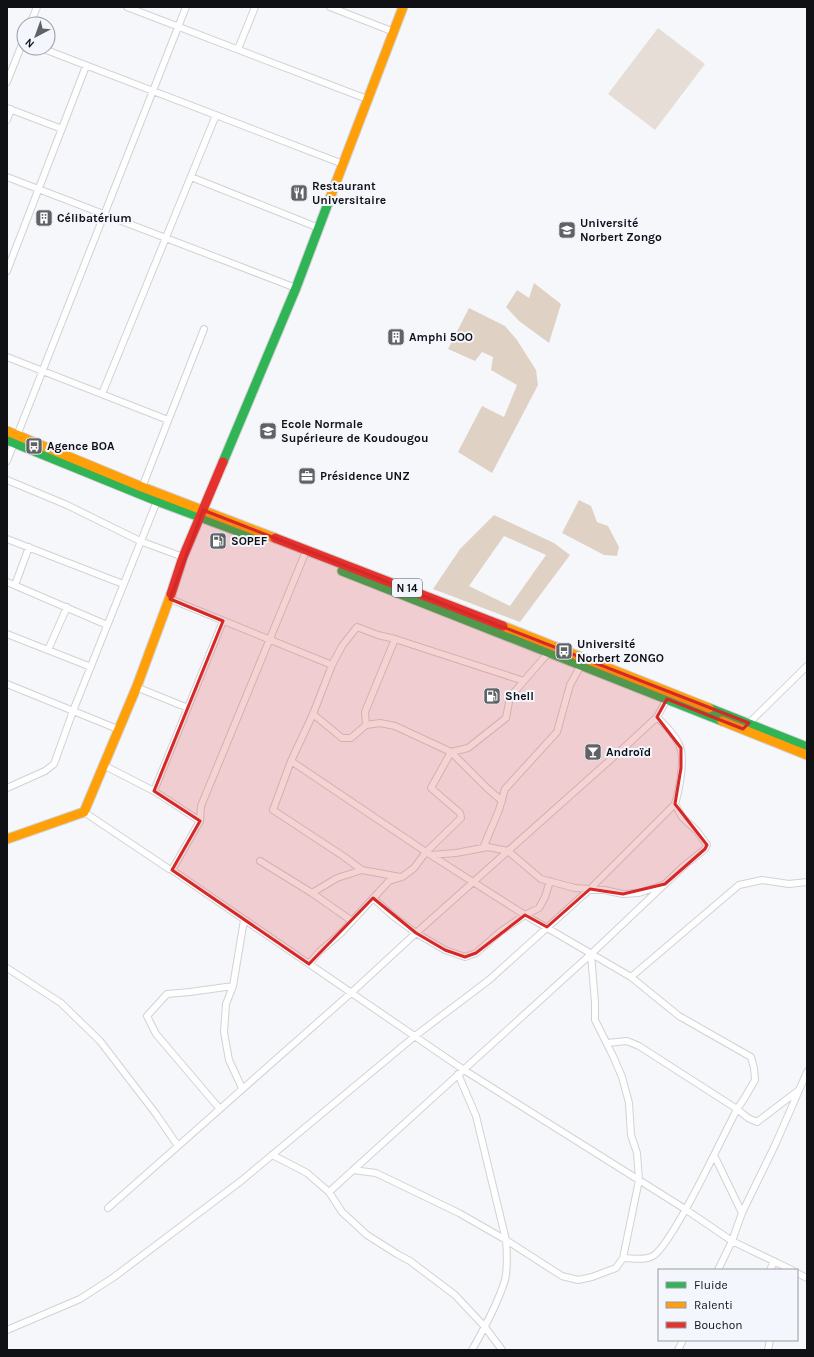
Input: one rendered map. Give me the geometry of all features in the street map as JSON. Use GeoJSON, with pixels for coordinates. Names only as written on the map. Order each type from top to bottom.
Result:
{"type":"FeatureCollection","features":[{"type":"Feature","properties":{"kind":"main road"},"geometry":{"type":"LineString","coordinates":[[7,839],[84,812],[120,730],[170,599],[183,557],[296,288],[403,7]]}},
{"type":"Feature","properties":{"kind":"main road","name":"N 14"},"geometry":{"type":"LineString","coordinates":[[7,431],[13,439],[304,556],[667,698],[807,747]]}},
{"type":"Feature","properties":{"kind":"main road","name":"N 14"},"geometry":{"type":"LineString","coordinates":[[141,490],[157,501],[202,514],[307,551],[544,641],[746,726],[807,755]]}},
{"type":"Feature","properties":{"kind":"street"},"geometry":{"type":"LineString","coordinates":[[127,7],[367,100]]}},
{"type":"Feature","properties":{"kind":"street"},"geometry":{"type":"LineString","coordinates":[[7,461],[13,439],[42,371],[186,7]]}},
{"type":"Feature","properties":{"kind":"street"},"geometry":{"type":"LineString","coordinates":[[238,50],[255,7]]}},
{"type":"Feature","properties":{"kind":"street"},"geometry":{"type":"LineString","coordinates":[[330,7],[394,32]]}},
{"type":"Feature","properties":{"kind":"street"},"geometry":{"type":"LineString","coordinates":[[56,54],[343,164]]}},
{"type":"Feature","properties":{"kind":"street"},"geometry":{"type":"LineString","coordinates":[[7,82],[18,56]]}},
{"type":"Feature","properties":{"kind":"street"},"geometry":{"type":"LineString","coordinates":[[7,271],[86,66]]}},
{"type":"Feature","properties":{"kind":"street"},"geometry":{"type":"LineString","coordinates":[[7,120],[9,109],[62,129]]}},
{"type":"Feature","properties":{"kind":"street"},"geometry":{"type":"LineString","coordinates":[[102,394],[216,115]]}},
{"type":"Feature","properties":{"kind":"street"},"geometry":{"type":"LineString","coordinates":[[7,177],[296,288]]}},
{"type":"Feature","properties":{"kind":"street"},"geometry":{"type":"LineString","coordinates":[[191,177],[318,228]]}},
{"type":"Feature","properties":{"kind":"street"},"geometry":{"type":"LineString","coordinates":[[7,250],[14,253]]}},
{"type":"Feature","properties":{"kind":"street"},"geometry":{"type":"LineString","coordinates":[[141,490],[204,329]]}},
{"type":"Feature","properties":{"kind":"street"},"geometry":{"type":"LineString","coordinates":[[7,357],[168,420]]}},
{"type":"Feature","properties":{"kind":"street"},"geometry":{"type":"LineString","coordinates":[[7,480],[67,504],[140,541],[183,557]]}},
{"type":"Feature","properties":{"kind":"street"},"geometry":{"type":"LineString","coordinates":[[7,788],[46,771],[54,764],[123,584],[157,501]]}},
{"type":"Feature","properties":{"kind":"street"},"geometry":{"type":"LineString","coordinates":[[7,539],[123,584]]}},
{"type":"Feature","properties":{"kind":"street"},"geometry":{"type":"LineString","coordinates":[[15,585],[29,547]]}},
{"type":"Feature","properties":{"kind":"street"},"geometry":{"type":"LineString","coordinates":[[172,870],[200,821],[201,806],[304,556]]}},
{"type":"Feature","properties":{"kind":"street"},"geometry":{"type":"LineString","coordinates":[[7,582],[107,625]]}},
{"type":"Feature","properties":{"kind":"street"},"geometry":{"type":"LineString","coordinates":[[170,599],[223,620],[255,635],[269,639],[332,665]]}},
{"type":"Feature","properties":{"kind":"street"},"geometry":{"type":"LineString","coordinates":[[48,650],[66,607]]}},
{"type":"Feature","properties":{"kind":"street"},"geometry":{"type":"LineString","coordinates":[[154,791],[223,620]]}},
{"type":"Feature","properties":{"kind":"street"},"geometry":{"type":"LineString","coordinates":[[402,877],[362,870],[273,810],[291,761],[313,714],[332,665],[342,646],[357,627],[378,635],[524,680]]}},
{"type":"Feature","properties":{"kind":"street"},"geometry":{"type":"LineString","coordinates":[[7,634],[91,667]]}},
{"type":"Feature","properties":{"kind":"street"},"geometry":{"type":"LineString","coordinates":[[366,725],[365,712],[395,639]]}},
{"type":"Feature","properties":{"kind":"street"},"geometry":{"type":"LineString","coordinates":[[309,964],[319,952],[341,933],[389,881],[402,877],[414,868],[461,818],[460,813],[430,788],[451,752],[468,748],[506,718],[510,697],[549,652]]}},
{"type":"Feature","properties":{"kind":"street"},"geometry":{"type":"LineString","coordinates":[[483,848],[499,810],[505,789],[557,732],[570,685],[581,665]]}},
{"type":"Feature","properties":{"kind":"street"},"geometry":{"type":"LineString","coordinates":[[746,726],[807,666]]}},
{"type":"Feature","properties":{"kind":"street"},"geometry":{"type":"LineString","coordinates":[[7,684],[120,730]]}},
{"type":"Feature","properties":{"kind":"street"},"geometry":{"type":"LineString","coordinates":[[136,687],[188,708]]}},
{"type":"Feature","properties":{"kind":"street"},"geometry":{"type":"LineString","coordinates":[[108,1208],[219,1108],[351,993],[416,932],[657,717],[667,698]]}},
{"type":"Feature","properties":{"kind":"street"},"geometry":{"type":"LineString","coordinates":[[313,714],[342,738],[351,738],[366,725],[380,723],[395,726],[451,752],[502,801]]}},
{"type":"Feature","properties":{"kind":"street"},"geometry":{"type":"LineString","coordinates":[[7,1330],[80,1300],[114,1277],[241,1181],[415,1036],[489,980],[590,889],[674,804],[678,792],[681,768],[681,748],[671,732],[657,717]]}},
{"type":"Feature","properties":{"kind":"street"},"geometry":{"type":"LineString","coordinates":[[291,761],[525,915],[631,977],[679,1016],[751,1056],[755,1080],[737,1109],[714,1155],[668,1239],[655,1255],[645,1259],[623,1258]]}},
{"type":"Feature","properties":{"kind":"street"},"geometry":{"type":"LineString","coordinates":[[105,766],[154,791],[200,821]]}},
{"type":"Feature","properties":{"kind":"street"},"geometry":{"type":"LineString","coordinates":[[329,1192],[591,954],[685,865],[705,849],[708,845],[697,831],[682,817],[674,804]]}},
{"type":"Feature","properties":{"kind":"street"},"geometry":{"type":"LineString","coordinates":[[84,812],[172,870],[464,1070],[685,1209],[732,1241],[790,1269]]}},
{"type":"Feature","properties":{"kind":"street"},"geometry":{"type":"LineString","coordinates":[[429,853],[456,853],[488,847],[508,851],[541,879],[575,888],[623,894],[639,893],[665,884]]}},
{"type":"Feature","properties":{"kind":"street"},"geometry":{"type":"LineString","coordinates":[[260,861],[312,893],[352,921]]}},
{"type":"Feature","properties":{"kind":"street"},"geometry":{"type":"LineString","coordinates":[[312,893],[337,878],[362,870]]}},
{"type":"Feature","properties":{"kind":"street"},"geometry":{"type":"LineString","coordinates":[[631,977],[739,885],[762,880],[789,884],[807,882]]}},
{"type":"Feature","properties":{"kind":"street"},"geometry":{"type":"LineString","coordinates":[[373,898],[393,916],[416,932],[445,950],[465,957],[476,952],[500,932],[538,908],[545,897],[550,881]]}},
{"type":"Feature","properties":{"kind":"street"},"geometry":{"type":"LineString","coordinates":[[242,1088],[229,1060],[224,1032],[226,1004],[233,986],[244,920]]}},
{"type":"Feature","properties":{"kind":"street"},"geometry":{"type":"LineString","coordinates":[[353,1170],[376,1173],[459,1213],[506,1240],[538,1262],[562,1276],[578,1280],[616,1268],[623,1258],[639,1180],[637,1153],[631,1135],[629,1103],[622,1077],[595,1020],[591,954]]}},
{"type":"Feature","properties":{"kind":"street"},"geometry":{"type":"LineString","coordinates":[[7,968],[61,1003],[100,1041],[156,1114],[178,1146]]}},
{"type":"Feature","properties":{"kind":"street"},"geometry":{"type":"LineString","coordinates":[[219,1108],[156,1034],[147,1016],[167,994],[233,986]]}},
{"type":"Feature","properties":{"kind":"street"},"geometry":{"type":"LineString","coordinates":[[607,1044],[627,1041],[639,1046],[737,1109],[748,1118],[757,1122],[799,1090]]}},
{"type":"Feature","properties":{"kind":"street"},"geometry":{"type":"LineString","coordinates":[[718,1269],[732,1241],[742,1213],[776,1143],[807,1072]]}},
{"type":"Feature","properties":{"kind":"street"},"geometry":{"type":"LineString","coordinates":[[458,1074],[476,1116],[506,1240],[508,1257],[505,1280],[485,1327],[472,1350]]}},
{"type":"Feature","properties":{"kind":"street"},"geometry":{"type":"LineString","coordinates":[[272,1155],[307,1173],[329,1192],[342,1212],[367,1235],[397,1254],[410,1260],[455,1295],[485,1327],[502,1350]]}},
{"type":"Feature","properties":{"kind":"street"},"geometry":{"type":"LineString","coordinates":[[714,1155],[742,1213]]}},
{"type":"Feature","properties":{"kind":"street"},"geometry":{"type":"LineString","coordinates":[[770,1269],[774,1262]]}},
{"type":"Feature","properties":{"kind":"street"},"geometry":{"type":"LineString","coordinates":[[798,1274],[807,1278]]}},
{"type":"Feature","properties":{"kind":"street"},"geometry":{"type":"LineString","coordinates":[[678,1350],[682,1341]]}},
{"type":"Feature","properties":{"kind":"highlighted area"},"geometry":{"type":"Polygon","coordinates":[[[203,510],[749,723],[743,729],[667,699],[657,717],[681,748],[681,768],[675,804],[707,845],[705,849],[665,884],[623,894],[590,889],[547,927],[525,915],[476,953],[465,957],[445,950],[416,933],[373,898],[309,964],[172,870],[200,821],[154,791],[223,621],[170,599],[203,510]]]}},
{"type":"Feature","properties":{"kind":"shaded area"},"geometry":{"type":"Polygon","coordinates":[[[658,28],[705,64],[655,130],[608,94],[658,28]]]}},
{"type":"Feature","properties":{"kind":"shaded area"},"geometry":{"type":"Polygon","coordinates":[[[534,283],[561,304],[549,343],[519,321],[506,307],[517,290],[529,298],[534,283]]]}},
{"type":"Feature","properties":{"kind":"shaded area"},"geometry":{"type":"Polygon","coordinates":[[[469,308],[505,326],[517,340],[536,370],[538,385],[492,473],[458,452],[482,406],[504,417],[517,385],[491,370],[493,357],[482,352],[475,361],[448,349],[469,308]]]}},
{"type":"Feature","properties":{"kind":"shaded area"},"geometry":{"type":"Polygon","coordinates":[[[579,500],[591,506],[597,522],[608,526],[619,547],[617,556],[604,555],[562,533],[579,500]]]}},
{"type":"Feature","properties":{"kind":"shaded area"},"geometry":{"type":"Polygon","coordinates":[[[494,515],[554,543],[570,555],[520,622],[433,589],[460,549],[494,515]],[[504,536],[469,586],[510,606],[546,555],[504,536]]]}},
{"type":"Feature","properties":{"kind":"traffic: fast"},"geometry":{"type":"LineString","coordinates":[[223,462],[296,288],[330,198]]}},
{"type":"Feature","properties":{"kind":"traffic: fast"},"geometry":{"type":"LineString","coordinates":[[7,440],[157,501],[251,536]]}},
{"type":"Feature","properties":{"kind":"traffic: fast"},"geometry":{"type":"LineString","coordinates":[[342,571],[722,721]]}},
{"type":"Feature","properties":{"kind":"traffic: fast"},"geometry":{"type":"LineString","coordinates":[[709,708],[807,747]]}},
{"type":"Feature","properties":{"kind":"traffic: slow"},"geometry":{"type":"LineString","coordinates":[[330,198],[403,7]]}},
{"type":"Feature","properties":{"kind":"traffic: slow"},"geometry":{"type":"LineString","coordinates":[[7,431],[142,487],[275,538]]}},
{"type":"Feature","properties":{"kind":"traffic: slow"},"geometry":{"type":"LineString","coordinates":[[7,839],[84,812],[137,686],[171,594]]}},
{"type":"Feature","properties":{"kind":"traffic: slow"},"geometry":{"type":"LineString","coordinates":[[503,626],[709,708]]}},
{"type":"Feature","properties":{"kind":"traffic: slow"},"geometry":{"type":"LineString","coordinates":[[722,721],[807,755]]}},
{"type":"Feature","properties":{"kind":"traffic: jam"},"geometry":{"type":"LineString","coordinates":[[171,594],[183,557],[223,462]]}},
{"type":"Feature","properties":{"kind":"traffic: jam"},"geometry":{"type":"LineString","coordinates":[[275,538],[503,626]]}},
{"type":"Feature","properties":{"kind":"place","name":"Restaurant Universitaire"},"geometry":{"type":"Point","coordinates":[299,193]}},
{"type":"Feature","properties":{"kind":"place","name":"Célibatérium"},"geometry":{"type":"Point","coordinates":[44,218]}},
{"type":"Feature","properties":{"kind":"place","name":"Université Norbert Zongo"},"geometry":{"type":"Point","coordinates":[567,230]}},
{"type":"Feature","properties":{"kind":"place","name":"Amphi 5OO"},"geometry":{"type":"Point","coordinates":[396,337]}},
{"type":"Feature","properties":{"kind":"place","name":"Ecole Normale Supérieure de Koudougou"},"geometry":{"type":"Point","coordinates":[268,431]}},
{"type":"Feature","properties":{"kind":"place","name":"Agence BOA"},"geometry":{"type":"Point","coordinates":[34,446]}},
{"type":"Feature","properties":{"kind":"place","name":"Présidence UNZ"},"geometry":{"type":"Point","coordinates":[307,476]}},
{"type":"Feature","properties":{"kind":"place","name":"SOPEF"},"geometry":{"type":"Point","coordinates":[218,541]}},
{"type":"Feature","properties":{"kind":"place","name":"Université Norbert ZONGO"},"geometry":{"type":"Point","coordinates":[564,651]}},
{"type":"Feature","properties":{"kind":"place","name":"Shell"},"geometry":{"type":"Point","coordinates":[492,696]}},
{"type":"Feature","properties":{"kind":"place","name":"Androïd"},"geometry":{"type":"Point","coordinates":[593,752]}}]}
